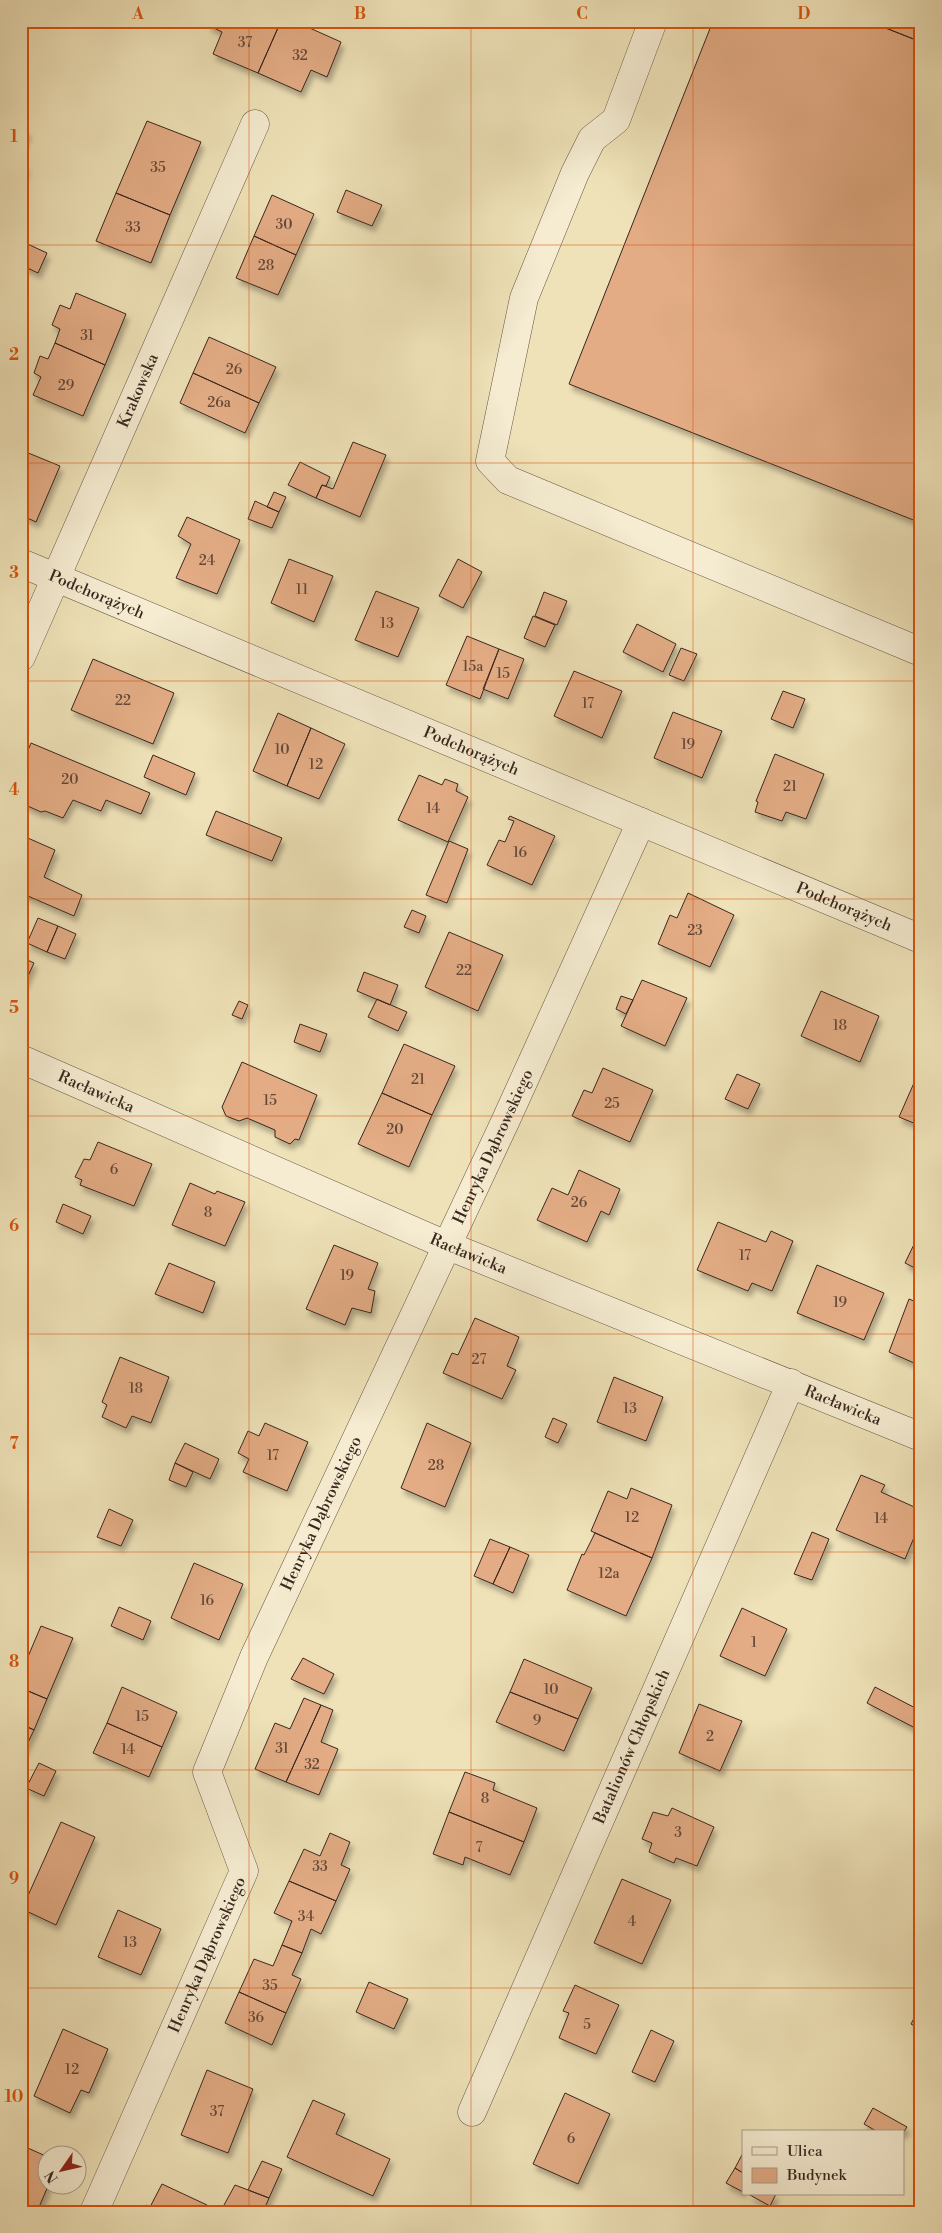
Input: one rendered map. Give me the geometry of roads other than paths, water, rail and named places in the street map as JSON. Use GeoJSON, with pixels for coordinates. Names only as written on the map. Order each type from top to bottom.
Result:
{"type":"FeatureCollection","features":[{"type":"Feature","properties":{"kind":"street"},"geometry":{"type":"LineString","coordinates":[[653,21],[616,120],[592,140],[575,173],[524,298],[490,461],[508,480],[921,652]]}},
{"type":"Feature","properties":{"kind":"street","name":"Krakowska"},"geometry":{"type":"LineString","coordinates":[[21,657],[160,343],[254,124]]}},
{"type":"Feature","properties":{"kind":"street","name":"Podchorążych"},"geometry":{"type":"LineString","coordinates":[[21,563],[921,939]]}},
{"type":"Feature","properties":{"kind":"street","name":"Henryka Dąbrowskiego"},"geometry":{"type":"LineString","coordinates":[[94,2212],[244,1871],[207,1772],[254,1657],[505,1122],[641,822]]}},
{"type":"Feature","properties":{"kind":"street","name":"Racławicka"},"geometry":{"type":"LineString","coordinates":[[21,1059],[446,1245],[921,1437]]}},
{"type":"Feature","properties":{"kind":"street","name":"Batalionów Chłopskich"},"geometry":{"type":"LineString","coordinates":[[472,2112],[791,1383]]}}]}
